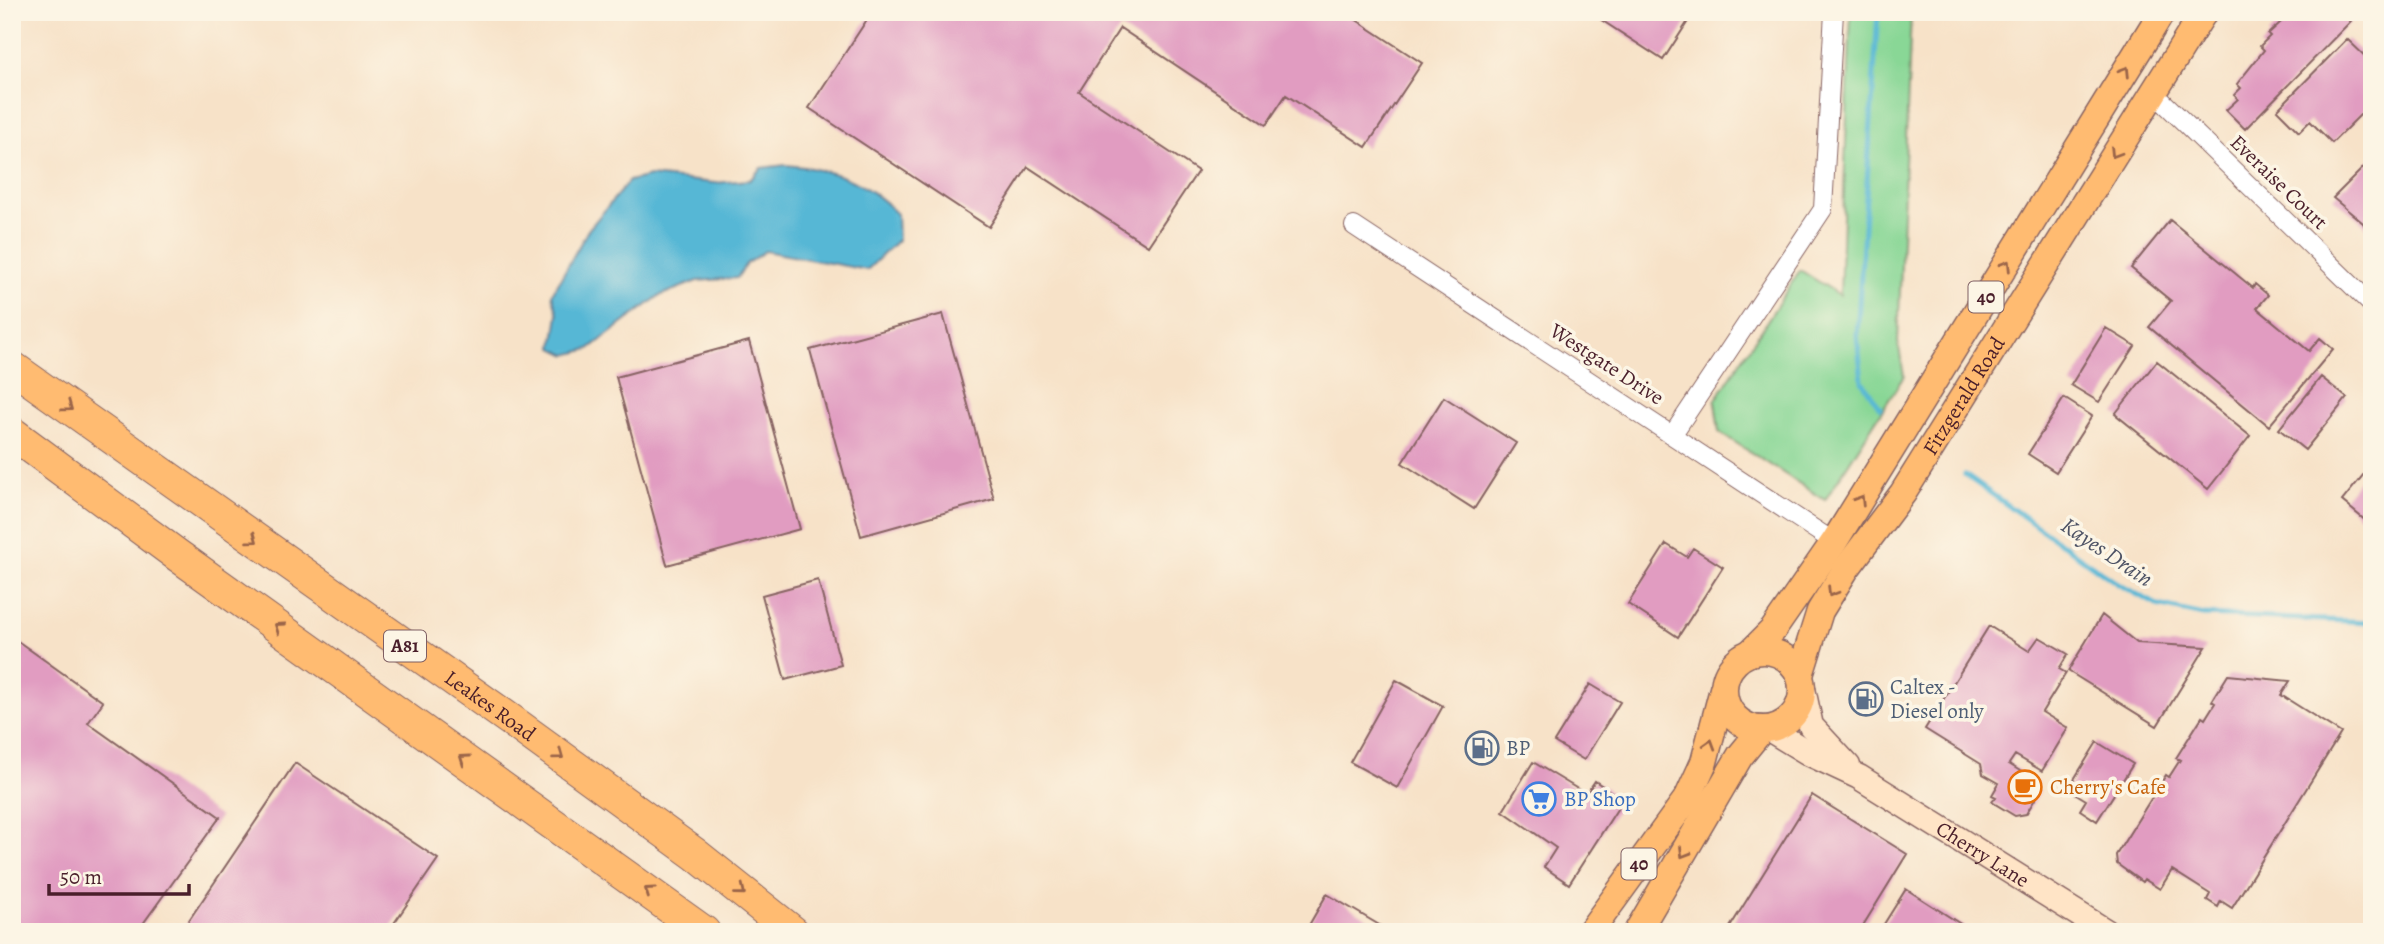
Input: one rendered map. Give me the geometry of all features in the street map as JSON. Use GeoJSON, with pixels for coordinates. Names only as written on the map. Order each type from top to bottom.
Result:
{"type":"FeatureCollection","features":[{"type":"Feature","properties":{"kind":"highway","name":"Leakes Road"},"geometry":{"type":"LineString","coordinates":[[12,367],[641,815],[793,932]]}},
{"type":"Feature","properties":{"kind":"highway"},"geometry":{"type":"LineString","coordinates":[[12,433],[704,932]]}},
{"type":"Feature","properties":{"kind":"highway"},"geometry":{"type":"LineString","coordinates":[[12,460],[74,479]]}},
{"type":"Feature","properties":{"kind":"main road","name":"Fitzgerald Road"},"geometry":{"type":"LineString","coordinates":[[1751,652],[1773,631],[1834,542],[2162,12]]}},
{"type":"Feature","properties":{"kind":"main road","name":"Fitzgerald Road"},"geometry":{"type":"LineString","coordinates":[[1801,680],[1820,611],[1846,569],[1903,492],[2204,12]]}},
{"type":"Feature","properties":{"kind":"main road"},"geometry":{"type":"LineString","coordinates":[[1751,652],[1774,652],[1794,665],[1801,680]]}},
{"type":"Feature","properties":{"kind":"main road","name":"40"},"geometry":{"type":"LineString","coordinates":[[1590,932],[1688,797],[1704,762],[1731,666],[1751,652]]}},
{"type":"Feature","properties":{"kind":"main road","name":"40"},"geometry":{"type":"LineString","coordinates":[[1636,932],[1740,756],[1765,729],[1791,718],[1798,708],[1801,680]]}},
{"type":"Feature","properties":{"kind":"main road"},"geometry":{"type":"LineString","coordinates":[[1723,689],[1730,712],[1750,727],[1765,729]]}},
{"type":"Feature","properties":{"kind":"street"},"geometry":{"type":"LineString","coordinates":[[1673,434],[1823,209],[1834,12]]}},
{"type":"Feature","properties":{"kind":"street","name":"Everaise Court"},"geometry":{"type":"LineString","coordinates":[[2153,92],[2372,305]]}},
{"type":"Feature","properties":{"kind":"street","name":"Westgate Drive"},"geometry":{"type":"LineString","coordinates":[[1354,226],[1834,542]]}},
{"type":"Feature","properties":{"kind":"street","name":"Cherry Lane"},"geometry":{"type":"LineString","coordinates":[[1801,680],[1811,726],[1859,777]]}},
{"type":"Feature","properties":{"kind":"street","name":"Cherry Lane"},"geometry":{"type":"LineString","coordinates":[[1765,729],[1859,777],[2107,932]]}},
{"type":"Feature","properties":{"kind":"green space"},"geometry":{"type":"Polygon","coordinates":[[[1851,12],[1911,12],[1898,342],[1904,376],[1825,500],[1719,432],[1715,401],[1800,270],[1840,295],[1851,12]]]}},
{"type":"Feature","properties":{"kind":"water"},"geometry":{"type":"Polygon","coordinates":[[[786,165],[833,173],[873,193],[897,214],[898,240],[867,270],[765,251],[746,264],[737,278],[697,281],[659,296],[589,349],[567,355],[553,348],[558,314],[552,294],[588,230],[629,181],[650,176],[714,183],[750,180],[761,168],[786,165]]]}},
{"type":"Feature","properties":{"kind":"building"},"geometry":{"type":"Polygon","coordinates":[[[872,12],[1344,12],[1422,63],[1366,147],[1286,95],[1266,125],[1120,28],[1079,92],[1198,171],[1148,246],[1028,167],[989,227],[809,108],[872,12]]]}},
{"type":"Feature","properties":{"kind":"building"},"geometry":{"type":"Polygon","coordinates":[[[1589,12],[1694,12],[1663,60],[1589,12]]]}},
{"type":"Feature","properties":{"kind":"building"},"geometry":{"type":"Polygon","coordinates":[[[2292,12],[2343,12],[2351,21],[2245,129],[2226,110],[2238,99],[2234,95],[2241,88],[2237,84],[2264,50],[2260,46],[2270,36],[2268,34],[2292,12]]]}},
{"type":"Feature","properties":{"kind":"building"},"geometry":{"type":"Polygon","coordinates":[[[2347,39],[2372,63],[2372,103],[2332,143],[2310,121],[2299,132],[2277,110],[2347,39]]]}},
{"type":"Feature","properties":{"kind":"building"},"geometry":{"type":"Polygon","coordinates":[[[2372,159],[2372,238],[2363,223],[2333,198],[2372,159]]]}},
{"type":"Feature","properties":{"kind":"building"},"geometry":{"type":"Polygon","coordinates":[[[2170,220],[2253,288],[2255,284],[2268,295],[2257,308],[2309,351],[2320,338],[2333,349],[2269,426],[2149,327],[2171,301],[2131,268],[2170,220]]]}},
{"type":"Feature","properties":{"kind":"building"},"geometry":{"type":"Polygon","coordinates":[[[943,314],[994,499],[861,536],[810,350],[943,314]]]}},
{"type":"Feature","properties":{"kind":"building"},"geometry":{"type":"Polygon","coordinates":[[[2106,328],[2135,346],[2099,402],[2071,385],[2106,328]]]}},
{"type":"Feature","properties":{"kind":"building"},"geometry":{"type":"Polygon","coordinates":[[[749,341],[800,529],[667,565],[616,377],[749,341]]]}},
{"type":"Feature","properties":{"kind":"building"},"geometry":{"type":"Polygon","coordinates":[[[2157,361],[2250,436],[2208,489],[2115,414],[2157,361]]]}},
{"type":"Feature","properties":{"kind":"building"},"geometry":{"type":"Polygon","coordinates":[[[2321,377],[2347,398],[2305,450],[2279,429],[2321,377]]]}},
{"type":"Feature","properties":{"kind":"building"},"geometry":{"type":"Polygon","coordinates":[[[1444,397],[1516,443],[1474,509],[1402,463],[1444,397]]]}},
{"type":"Feature","properties":{"kind":"building"},"geometry":{"type":"Polygon","coordinates":[[[2064,398],[2092,416],[2056,472],[2028,454],[2064,398]]]}},
{"type":"Feature","properties":{"kind":"building"},"geometry":{"type":"Polygon","coordinates":[[[2372,464],[2372,526],[2342,501],[2372,464]]]}},
{"type":"Feature","properties":{"kind":"building"},"geometry":{"type":"Polygon","coordinates":[[[1666,544],[1687,557],[1693,548],[1723,567],[1678,637],[1628,604],[1666,544]]]}},
{"type":"Feature","properties":{"kind":"building"},"geometry":{"type":"Polygon","coordinates":[[[818,580],[841,665],[785,680],[762,595],[818,580]]]}},
{"type":"Feature","properties":{"kind":"building"},"geometry":{"type":"Polygon","coordinates":[[[2102,615],[2137,643],[2206,647],[2157,726],[2068,671],[2102,615]]]}},
{"type":"Feature","properties":{"kind":"building"},"geometry":{"type":"Polygon","coordinates":[[[1989,626],[2029,651],[2039,637],[2068,654],[2059,669],[2066,673],[2042,712],[2068,728],[2042,771],[2015,755],[2009,764],[2039,783],[2036,788],[2040,791],[2026,814],[2015,816],[1992,802],[1996,797],[1992,795],[1999,783],[1983,774],[1981,764],[1925,729],[1989,626]]]}},
{"type":"Feature","properties":{"kind":"building"},"geometry":{"type":"Polygon","coordinates":[[[12,637],[103,702],[88,723],[220,817],[137,932],[12,932],[12,637]]]}},
{"type":"Feature","properties":{"kind":"building"},"geometry":{"type":"Polygon","coordinates":[[[2228,675],[2290,681],[2281,695],[2341,733],[2232,908],[2221,901],[2218,907],[2207,900],[2210,894],[2172,870],[2160,889],[2144,879],[2142,882],[2117,864],[2116,855],[2166,775],[2169,777],[2180,760],[2176,758],[2202,717],[2205,719],[2215,703],[2212,701],[2228,675]]]}},
{"type":"Feature","properties":{"kind":"building"},"geometry":{"type":"Polygon","coordinates":[[[1396,680],[1443,706],[1397,788],[1350,762],[1396,680]]]}},
{"type":"Feature","properties":{"kind":"building"},"geometry":{"type":"Polygon","coordinates":[[[1590,684],[1620,702],[1584,760],[1554,742],[1590,684]]]}},
{"type":"Feature","properties":{"kind":"building"},"geometry":{"type":"Polygon","coordinates":[[[2097,742],[2133,764],[2097,821],[2080,810],[2086,800],[2068,789],[2097,742]]]}},
{"type":"Feature","properties":{"kind":"building"},"geometry":{"type":"Polygon","coordinates":[[[1533,762],[1586,794],[1595,781],[1623,800],[1569,884],[1544,867],[1556,848],[1503,811],[1533,762]]]}},
{"type":"Feature","properties":{"kind":"building"},"geometry":{"type":"Polygon","coordinates":[[[295,763],[438,859],[388,932],[181,932],[295,763]]]}},
{"type":"Feature","properties":{"kind":"building"},"geometry":{"type":"Polygon","coordinates":[[[1812,795],[1907,854],[1859,932],[1727,932],[1812,795]]]}},
{"type":"Feature","properties":{"kind":"building"},"geometry":{"type":"Polygon","coordinates":[[[1906,889],[1973,932],[1879,932],[1906,889]]]}},
{"type":"Feature","properties":{"kind":"building"},"geometry":{"type":"Polygon","coordinates":[[[1327,894],[1391,932],[1305,932],[1327,894]]]}},
{"type":"Feature","properties":{"kind":"waterway","name":"Kayes Drain"},"geometry":{"type":"LineString","coordinates":[[1878,12],[1857,335],[1862,381],[1880,408]]}},
{"type":"Feature","properties":{"kind":"waterway","name":"Kayes Drain"},"geometry":{"type":"LineString","coordinates":[[1965,475],[2118,584],[2157,605],[2204,615],[2372,622]]}},
{"type":"Feature","properties":{"kind":"place","name":"Caltex - Diesel only"},"geometry":{"type":"Point","coordinates":[1866,699]}},
{"type":"Feature","properties":{"kind":"place","name":"BP"},"geometry":{"type":"Point","coordinates":[1482,748]}},
{"type":"Feature","properties":{"kind":"place","name":"Cherry's Cafe"},"geometry":{"type":"Point","coordinates":[2025,787]}},
{"type":"Feature","properties":{"kind":"place","name":"BP Shop"},"geometry":{"type":"Point","coordinates":[1539,799]}}]}
